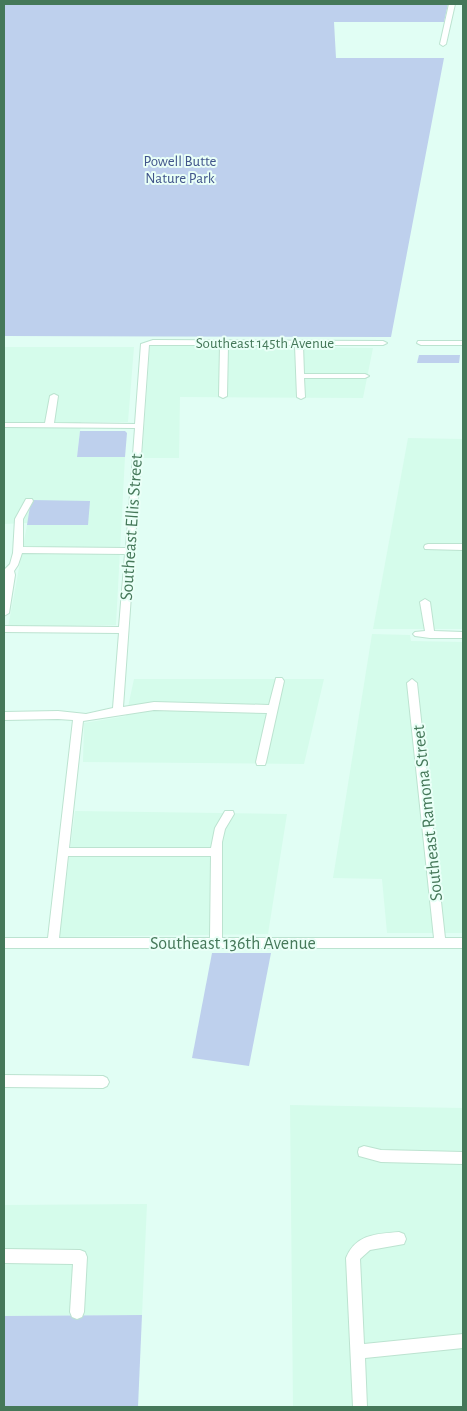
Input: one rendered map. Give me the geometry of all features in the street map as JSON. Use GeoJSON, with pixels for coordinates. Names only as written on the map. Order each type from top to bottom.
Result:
{"type":"FeatureCollection","features":[{"type":"Feature","properties":{"kind":"street"},"geometry":{"type":"LineString","coordinates":[[443,44],[452,4]]}},
{"type":"Feature","properties":{"kind":"street","name":"Southeast 145th Avenue"},"geometry":{"type":"LineString","coordinates":[[146,343],[383,343]]}},
{"type":"Feature","properties":{"kind":"street","name":"Southeast Ellis Street"},"geometry":{"type":"LineString","coordinates":[[118,711],[144,345],[146,343]]}},
{"type":"Feature","properties":{"kind":"street"},"geometry":{"type":"LineString","coordinates":[[223,396],[224,343]]}},
{"type":"Feature","properties":{"kind":"street"},"geometry":{"type":"LineString","coordinates":[[299,343],[301,397]]}},
{"type":"Feature","properties":{"kind":"street"},"geometry":{"type":"LineString","coordinates":[[421,343],[463,344]]}},
{"type":"Feature","properties":{"kind":"street"},"geometry":{"type":"LineString","coordinates":[[300,376],[365,376]]}},
{"type":"Feature","properties":{"kind":"street"},"geometry":{"type":"LineString","coordinates":[[48,426],[54,396]]}},
{"type":"Feature","properties":{"kind":"street"},"geometry":{"type":"LineString","coordinates":[[4,425],[138,426]]}},
{"type":"Feature","properties":{"kind":"street"},"geometry":{"type":"LineString","coordinates":[[4,613],[10,575],[6,570],[14,564],[19,550],[19,519],[29,501]]}},
{"type":"Feature","properties":{"kind":"street"},"geometry":{"type":"LineString","coordinates":[[428,547],[463,547]]}},
{"type":"Feature","properties":{"kind":"street"},"geometry":{"type":"LineString","coordinates":[[19,550],[130,550]]}},
{"type":"Feature","properties":{"kind":"street"},"geometry":{"type":"LineString","coordinates":[[425,602],[430,635]]}},
{"type":"Feature","properties":{"kind":"street"},"geometry":{"type":"LineString","coordinates":[[4,629],[124,630]]}},
{"type":"Feature","properties":{"kind":"street"},"geometry":{"type":"LineString","coordinates":[[418,634],[463,635]]}},
{"type":"Feature","properties":{"kind":"street"},"geometry":{"type":"LineString","coordinates":[[261,762],[279,681]]}},
{"type":"Feature","properties":{"kind":"street","name":"Southeast Ramona Street"},"geometry":{"type":"LineString","coordinates":[[412,683],[440,943]]}},
{"type":"Feature","properties":{"kind":"street"},"geometry":{"type":"LineString","coordinates":[[4,716],[58,715],[90,717],[154,706],[272,709]]}},
{"type":"Feature","properties":{"kind":"street"},"geometry":{"type":"LineString","coordinates":[[53,943],[78,717]]}},
{"type":"Feature","properties":{"kind":"street"},"geometry":{"type":"LineString","coordinates":[[216,943],[219,833],[230,814]]}},
{"type":"Feature","properties":{"kind":"street"},"geometry":{"type":"LineString","coordinates":[[62,852],[217,852]]}},
{"type":"Feature","properties":{"kind":"street","name":"Southeast 136th Avenue"},"geometry":{"type":"LineString","coordinates":[[4,943],[463,943]]}},
{"type":"Feature","properties":{"kind":"street"},"geometry":{"type":"LineString","coordinates":[[4,1081],[103,1082]]}},
{"type":"Feature","properties":{"kind":"street"},"geometry":{"type":"LineString","coordinates":[[364,1152],[380,1156],[463,1158]]}},
{"type":"Feature","properties":{"kind":"street"},"geometry":{"type":"LineString","coordinates":[[360,1407],[353,1258],[357,1250],[364,1244],[399,1239]]}},
{"type":"Feature","properties":{"kind":"street"},"geometry":{"type":"LineString","coordinates":[[4,1256],[80,1257],[77,1312]]}},
{"type":"Feature","properties":{"kind":"street"},"geometry":{"type":"LineString","coordinates":[[357,1352],[463,1341]]}},
{"type":"Feature","properties":{"kind":"shaded area"},"geometry":{"type":"Polygon","coordinates":[[[150,345],[373,348],[363,398],[180,397],[179,458],[142,458],[150,345]]]}},
{"type":"Feature","properties":{"kind":"shaded area"},"geometry":{"type":"Polygon","coordinates":[[[4,347],[134,347],[128,422],[81,422],[77,457],[125,457],[116,625],[8,627],[27,525],[88,525],[31,500],[28,523],[4,524],[4,347]]]}},
{"type":"Feature","properties":{"kind":"shaded area"},"geometry":{"type":"Polygon","coordinates":[[[408,438],[463,439],[463,629],[373,629],[408,438]]]}},
{"type":"Feature","properties":{"kind":"shaded area"},"geometry":{"type":"Polygon","coordinates":[[[372,634],[410,635],[411,641],[463,642],[463,933],[387,933],[382,879],[333,878],[372,634]]]}},
{"type":"Feature","properties":{"kind":"shaded area"},"geometry":{"type":"Polygon","coordinates":[[[134,679],[324,679],[304,764],[83,762],[84,723],[126,716],[134,679]]]}},
{"type":"Feature","properties":{"kind":"shaded area"},"geometry":{"type":"Polygon","coordinates":[[[75,811],[287,814],[268,934],[59,937],[75,811]]]}},
{"type":"Feature","properties":{"kind":"shaded area"},"geometry":{"type":"Polygon","coordinates":[[[290,1105],[463,1108],[463,1407],[293,1407],[290,1105]]]}},
{"type":"Feature","properties":{"kind":"shaded area"},"geometry":{"type":"Polygon","coordinates":[[[147,1204],[142,1315],[4,1316],[4,1205],[147,1204]]]}},
{"type":"Feature","properties":{"kind":"green space","name":"Powell Butte Nature Park"},"geometry":{"type":"Polygon","coordinates":[[[4,4],[448,4],[444,22],[334,22],[336,58],[444,58],[391,337],[4,336],[4,4]]]}},
{"type":"Feature","properties":{"kind":"green space"},"geometry":{"type":"Polygon","coordinates":[[[419,355],[460,355],[459,363],[417,363],[419,355]]]}},
{"type":"Feature","properties":{"kind":"green space"},"geometry":{"type":"Polygon","coordinates":[[[80,431],[125,431],[127,433],[125,457],[77,457],[80,431]]]}},
{"type":"Feature","properties":{"kind":"green space"},"geometry":{"type":"Polygon","coordinates":[[[31,500],[90,501],[88,525],[27,525],[31,500]]]}},
{"type":"Feature","properties":{"kind":"green space"},"geometry":{"type":"Polygon","coordinates":[[[212,953],[271,953],[249,1066],[192,1058],[212,953]]]}},
{"type":"Feature","properties":{"kind":"green space"},"geometry":{"type":"Polygon","coordinates":[[[142,1315],[138,1407],[4,1407],[4,1316],[142,1315]]]}}]}
